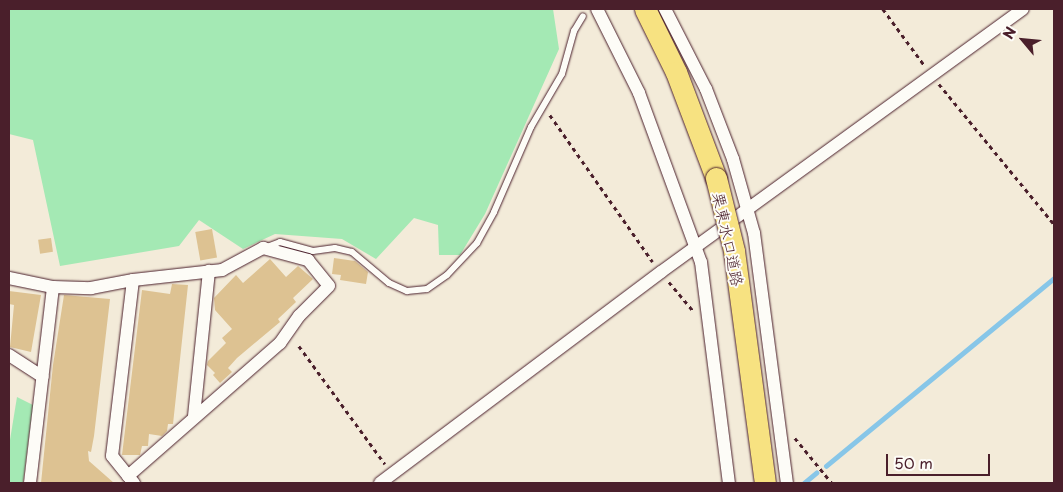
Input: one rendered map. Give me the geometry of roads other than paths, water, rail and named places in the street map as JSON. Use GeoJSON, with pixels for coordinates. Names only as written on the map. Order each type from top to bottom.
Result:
{"type":"FeatureCollection","features":[{"type":"Feature","properties":{"kind":"highway","name":"栗東水口道路"},"geometry":{"type":"LineString","coordinates":[[645,9],[676,72],[716,178],[734,251],[765,483]]}},
{"type":"Feature","properties":{"kind":"street"},"geometry":{"type":"LineString","coordinates":[[597,9],[639,93],[696,247],[710,324],[729,483]]}},
{"type":"Feature","properties":{"kind":"street"},"geometry":{"type":"LineString","coordinates":[[665,9],[706,88],[733,159],[754,233],[787,483]]}},
{"type":"Feature","properties":{"kind":"street"},"geometry":{"type":"LineString","coordinates":[[380,483],[661,272],[1023,9]]}},
{"type":"Feature","properties":{"kind":"street"},"geometry":{"type":"LineString","coordinates":[[9,278],[53,287],[91,288],[133,280],[222,270],[263,248],[308,260],[329,286],[299,316],[280,343],[194,416],[131,480],[112,456],[133,280]]}},
{"type":"Feature","properties":{"kind":"street"},"geometry":{"type":"LineString","coordinates":[[194,416],[209,271]]}},
{"type":"Feature","properties":{"kind":"street"},"geometry":{"type":"LineString","coordinates":[[30,483],[53,287]]}},
{"type":"Feature","properties":{"kind":"street"},"geometry":{"type":"LineString","coordinates":[[9,355],[43,377]]}},
{"type":"Feature","properties":{"kind":"lane"},"geometry":{"type":"LineString","coordinates":[[263,248],[280,242],[313,251],[335,248],[352,252],[389,283],[407,292],[427,288],[447,275],[477,243],[543,106],[562,74],[574,31],[583,16]]}},
{"type":"Feature","properties":{"kind":"waterway"},"geometry":{"type":"LineString","coordinates":[[826,466],[1054,278]]}},
{"type":"Feature","properties":{"kind":"waterway"},"geometry":{"type":"LineString","coordinates":[[804,483],[816,473]]}}]}
